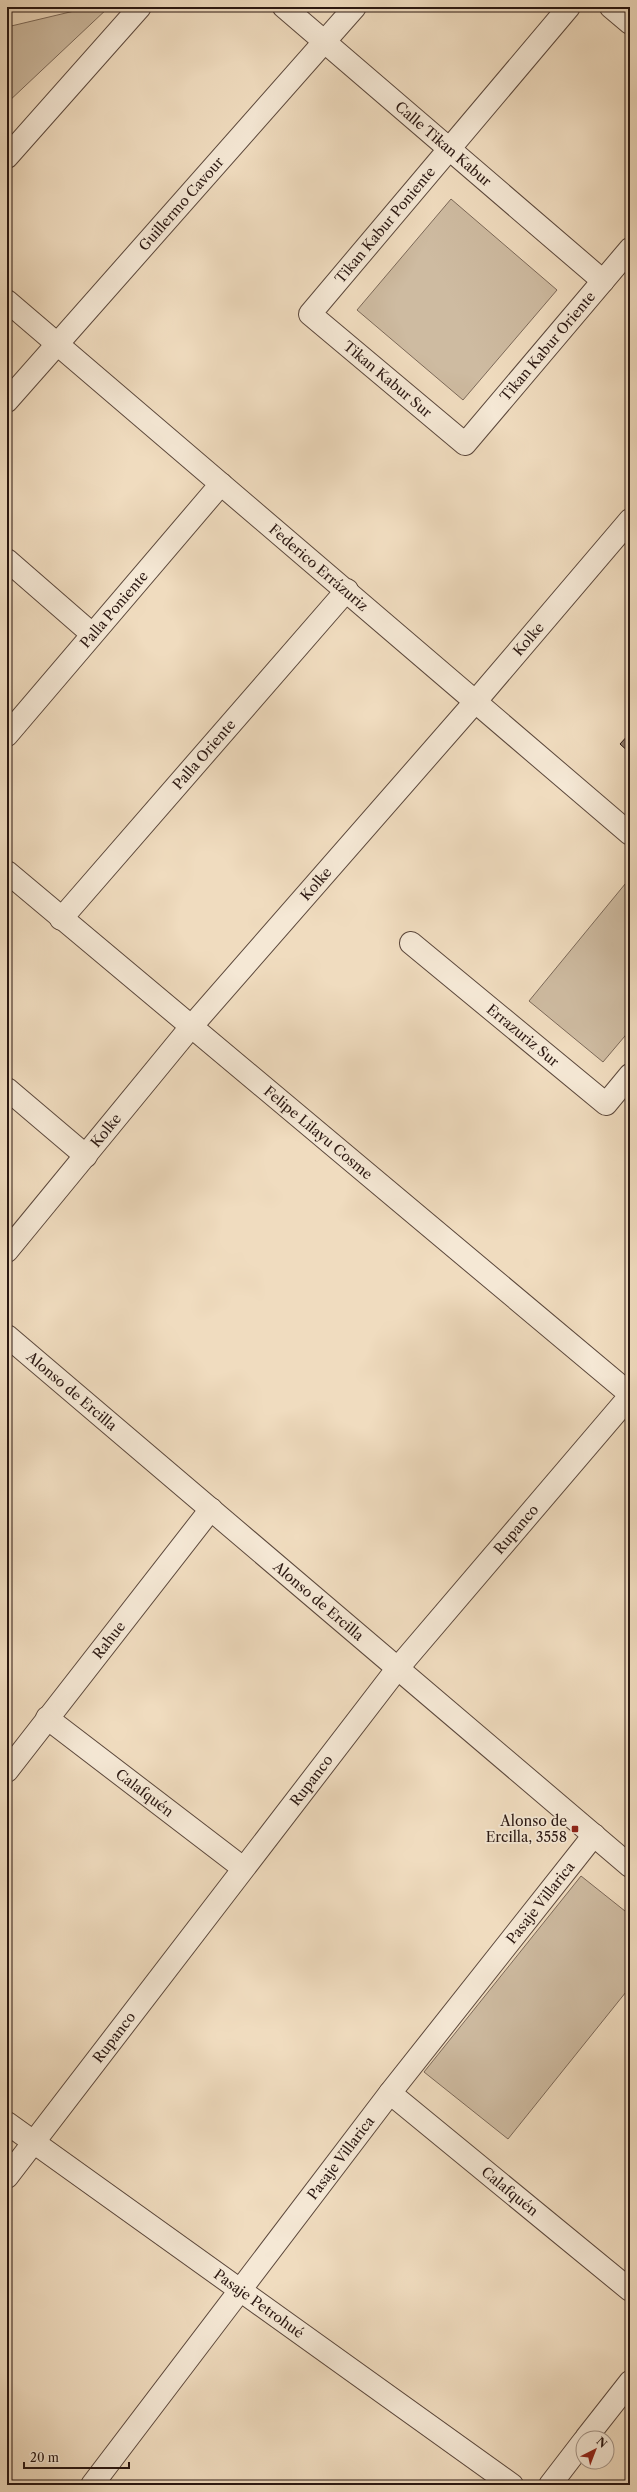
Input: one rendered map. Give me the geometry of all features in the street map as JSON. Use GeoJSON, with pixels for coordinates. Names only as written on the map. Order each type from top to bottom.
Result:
{"type":"FeatureCollection","features":[{"type":"Feature","properties":{"kind":"street"},"geometry":{"type":"LineString","coordinates":[[7,157],[140,7]]}},
{"type":"Feature","properties":{"kind":"street","name":"Calle Tikan Kabur"},"geometry":{"type":"LineString","coordinates":[[284,7],[448,150],[603,281]]}},
{"type":"Feature","properties":{"kind":"street","name":"Guillermo Cavour"},"geometry":{"type":"LineString","coordinates":[[7,401],[323,42],[356,7]]}},
{"type":"Feature","properties":{"kind":"street","name":"Tikan Kabur Poniente"},"geometry":{"type":"LineString","coordinates":[[310,314],[569,7]]}},
{"type":"Feature","properties":{"kind":"street"},"geometry":{"type":"LineString","coordinates":[[611,7],[630,23]]}},
{"type":"Feature","properties":{"kind":"street","name":"Tikan Kabur Oriente"},"geometry":{"type":"LineString","coordinates":[[466,444],[630,249]]}},
{"type":"Feature","properties":{"kind":"street","name":"Federico Errázuriz"},"geometry":{"type":"LineString","coordinates":[[7,301],[347,590],[475,702],[630,834]]}},
{"type":"Feature","properties":{"kind":"street","name":"Tikan Kabur Sur"},"geometry":{"type":"LineString","coordinates":[[310,314],[466,444]]}},
{"type":"Feature","properties":{"kind":"street","name":"Palla Poniente"},"geometry":{"type":"LineString","coordinates":[[7,734],[221,484]]}},
{"type":"Feature","properties":{"kind":"street","name":"Kolke"},"geometry":{"type":"LineString","coordinates":[[7,1251],[190,1028],[475,702],[630,520]]}},
{"type":"Feature","properties":{"kind":"street"},"geometry":{"type":"LineString","coordinates":[[7,560],[92,634]]}},
{"type":"Feature","properties":{"kind":"street","name":"Palla Oriente"},"geometry":{"type":"LineString","coordinates":[[61,919],[347,590]]}},
{"type":"Feature","properties":{"kind":"street","name":"Felipe Lilayu Cosme"},"geometry":{"type":"LineString","coordinates":[[7,872],[190,1028],[630,1395]]}},
{"type":"Feature","properties":{"kind":"street","name":"Errazuriz Sur"},"geometry":{"type":"LineString","coordinates":[[411,943],[606,1104],[630,1075]]}},
{"type":"Feature","properties":{"kind":"street"},"geometry":{"type":"LineString","coordinates":[[7,1089],[86,1156]]}},
{"type":"Feature","properties":{"kind":"street","name":"Alonso de Ercilla"},"geometry":{"type":"LineString","coordinates":[[7,1336],[630,1866]]}},
{"type":"Feature","properties":{"kind":"street","name":"Rupanco"},"geometry":{"type":"LineString","coordinates":[[7,2177],[397,1669],[630,1395]]}},
{"type":"Feature","properties":{"kind":"street","name":"Rahue"},"geometry":{"type":"LineString","coordinates":[[7,1771],[211,1509]]}},
{"type":"Feature","properties":{"kind":"street","name":"Calafquén"},"geometry":{"type":"LineString","coordinates":[[47,1718],[243,1868]]}},
{"type":"Feature","properties":{"kind":"street","name":"Pasaje Villarica"},"geometry":{"type":"LineString","coordinates":[[101,2482],[239,2290],[390,2093],[594,1835]]}},
{"type":"Feature","properties":{"kind":"street","name":"Calafquén"},"geometry":{"type":"LineString","coordinates":[[390,2093],[630,2290]]}},
{"type":"Feature","properties":{"kind":"street","name":"Pasaje Petrohué"},"geometry":{"type":"LineString","coordinates":[[7,2123],[512,2485]]}},
{"type":"Feature","properties":{"kind":"street"},"geometry":{"type":"LineString","coordinates":[[592,2430],[630,2382]]}},
{"type":"Feature","properties":{"kind":"street"},"geometry":{"type":"LineString","coordinates":[[550,2485],[575,2452]]}},
{"type":"Feature","properties":{"kind":"shaded area"},"geometry":{"type":"Polygon","coordinates":[[[91,7],[109,7],[7,103],[7,27],[91,7]]]}},
{"type":"Feature","properties":{"kind":"shaded area"},"geometry":{"type":"Polygon","coordinates":[[[451,199],[557,290],[463,400],[357,310],[451,199]]]}},
{"type":"Feature","properties":{"kind":"shaded area"},"geometry":{"type":"Polygon","coordinates":[[[630,878],[630,1030],[603,1062],[529,1001],[630,878]]]}},
{"type":"Feature","properties":{"kind":"shaded area"},"geometry":{"type":"Polygon","coordinates":[[[581,1876],[630,1915],[630,1987],[508,2139],[424,2072],[581,1876]]]}},
{"type":"Feature","properties":{"kind":"building"},"geometry":{"type":"Polygon","coordinates":[[[630,733],[630,753],[620,744],[630,733]]]}},
{"type":"Feature","properties":{"kind":"place","name":"Alonso de Ercilla, 3558"},"geometry":{"type":"Point","coordinates":[575,1829]}}]}
